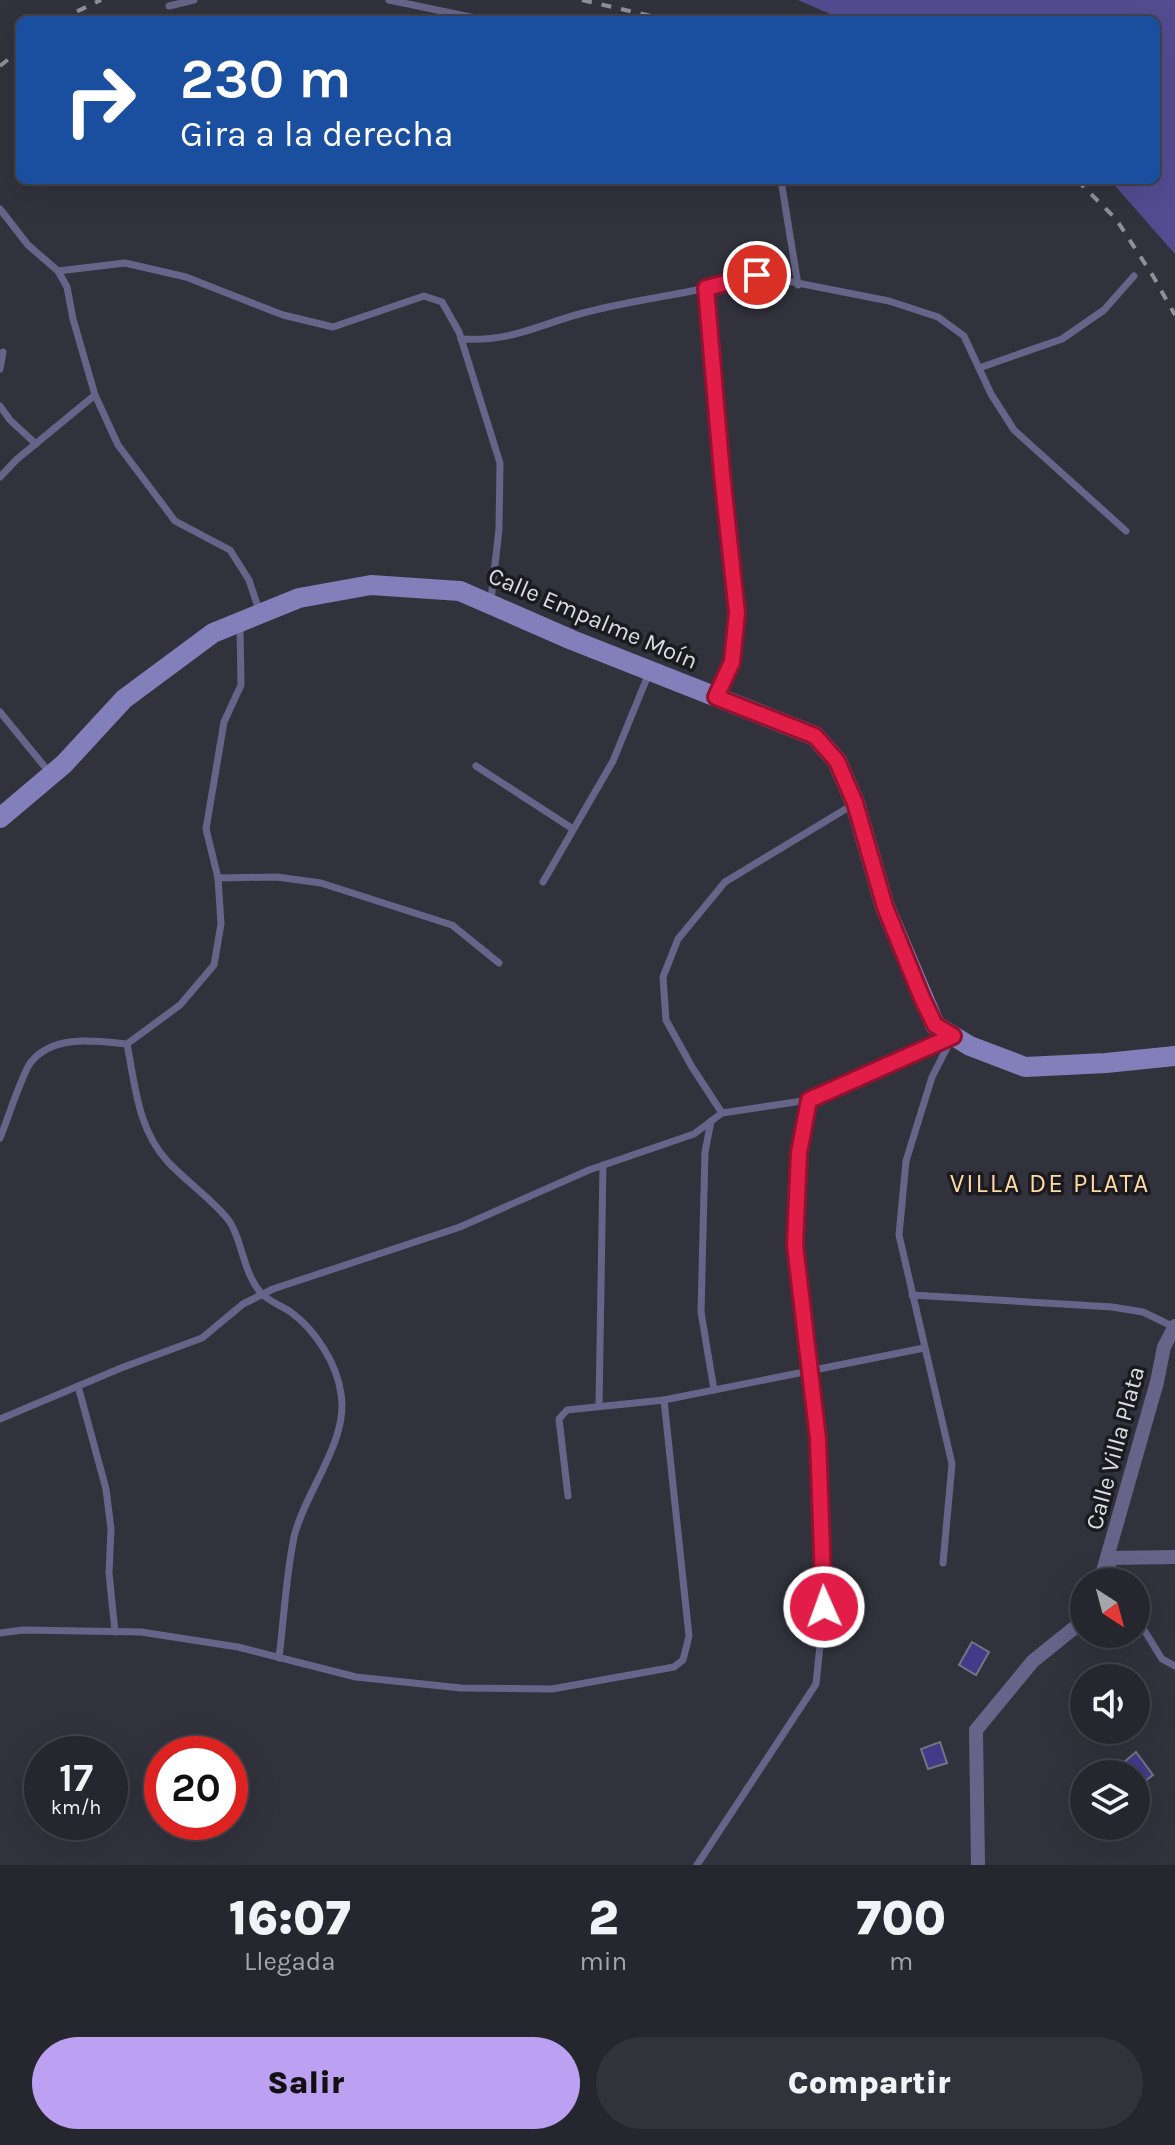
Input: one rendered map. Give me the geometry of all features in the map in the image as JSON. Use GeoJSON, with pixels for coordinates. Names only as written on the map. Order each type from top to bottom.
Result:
{"type":"FeatureCollection","features":[{"type":"Feature","properties":{"kind":"street","name":"Calle Empalme Moín"},"geometry":{"type":"LineString","coordinates":[[0,818],[51,775],[124,699],[213,633],[299,598],[371,585],[460,591],[815,736],[837,761],[855,803],[885,907],[935,1025],[970,1046],[1025,1067],[1175,1056]]}},
{"type":"Feature","properties":{"kind":"street","name":"Calle Villa Plata"},"geometry":{"type":"LineString","coordinates":[[1105,1568],[1164,1347],[1174,1326]]}},
{"type":"Feature","properties":{"kind":"street"},"geometry":{"type":"LineString","coordinates":[[1109,1558],[1175,1557]]}},
{"type":"Feature","properties":{"kind":"street"},"geometry":{"type":"LineString","coordinates":[[978,1865],[976,1730],[1033,1661],[1070,1631]]}},
{"type":"Feature","properties":{"kind":"lane"},"geometry":{"type":"LineString","coordinates":[[169,6],[194,0]]}},
{"type":"Feature","properties":{"kind":"lane"},"geometry":{"type":"LineString","coordinates":[[389,0],[466,16]]}},
{"type":"Feature","properties":{"kind":"lane"},"geometry":{"type":"LineString","coordinates":[[782,184],[798,285]]}},
{"type":"Feature","properties":{"kind":"lane"},"geometry":{"type":"LineString","coordinates":[[0,209],[28,245],[58,271],[67,287],[95,395],[118,445],[175,521],[230,550],[249,580],[260,614]]}},
{"type":"Feature","properties":{"kind":"lane"},"geometry":{"type":"LineString","coordinates":[[58,271],[125,263],[186,277],[283,315],[333,327],[424,296],[442,302],[461,339],[500,463],[499,529],[491,604]]}},
{"type":"Feature","properties":{"kind":"lane"},"geometry":{"type":"LineString","coordinates":[[461,339],[486,341],[534,331],[582,313],[757,275],[889,301],[938,317],[964,336],[991,394],[1014,430],[1126,531]]}},
{"type":"Feature","properties":{"kind":"lane"},"geometry":{"type":"LineString","coordinates":[[979,368],[1062,339],[1104,310],[1134,276]]}},
{"type":"Feature","properties":{"kind":"lane"},"geometry":{"type":"LineString","coordinates":[[706,288],[737,613],[732,662],[716,697]]}},
{"type":"Feature","properties":{"kind":"lane"},"geometry":{"type":"LineString","coordinates":[[0,369],[3,352]]}},
{"type":"Feature","properties":{"kind":"lane"},"geometry":{"type":"LineString","coordinates":[[0,477],[95,395]]}},
{"type":"Feature","properties":{"kind":"lane"},"geometry":{"type":"LineString","coordinates":[[0,406],[36,444]]}},
{"type":"Feature","properties":{"kind":"lane"},"geometry":{"type":"LineString","coordinates":[[0,1138],[31,1062],[53,1046],[79,1040],[127,1044],[180,1005],[214,965],[221,924],[218,878],[206,829],[224,722],[241,685],[240,622]]}},
{"type":"Feature","properties":{"kind":"lane"},"geometry":{"type":"LineString","coordinates":[[543,882],[613,761],[650,671]]}},
{"type":"Feature","properties":{"kind":"lane"},"geometry":{"type":"LineString","coordinates":[[0,712],[51,775]]}},
{"type":"Feature","properties":{"kind":"lane"},"geometry":{"type":"LineString","coordinates":[[476,766],[573,829]]}},
{"type":"Feature","properties":{"kind":"lane"},"geometry":{"type":"LineString","coordinates":[[722,1113],[666,1020],[663,977],[678,939],[725,882],[855,803]]}},
{"type":"Feature","properties":{"kind":"lane"},"geometry":{"type":"LineString","coordinates":[[218,878],[277,877],[321,883],[452,925],[499,963]]}},
{"type":"Feature","properties":{"kind":"lane"},"geometry":{"type":"LineString","coordinates":[[0,1419],[202,1338],[243,1304],[262,1295],[460,1227],[603,1165],[694,1134],[722,1113],[809,1100],[953,1036]]}},
{"type":"Feature","properties":{"kind":"lane"},"geometry":{"type":"LineString","coordinates":[[943,1563],[952,1464],[899,1235],[906,1161],[932,1077],[953,1036]]}},
{"type":"Feature","properties":{"kind":"lane"},"geometry":{"type":"LineString","coordinates":[[127,1044],[143,1122],[165,1159],[227,1218],[248,1273],[262,1295],[291,1312],[311,1331],[329,1360],[341,1393],[342,1418],[331,1450],[305,1503],[294,1537],[279,1658]]}},
{"type":"Feature","properties":{"kind":"lane"},"geometry":{"type":"LineString","coordinates":[[697,1865],[816,1684],[824,1607],[818,1439],[795,1245],[799,1153],[809,1100]]}},
{"type":"Feature","properties":{"kind":"lane"},"geometry":{"type":"LineString","coordinates":[[711,1121],[705,1152],[701,1312],[714,1390]]}},
{"type":"Feature","properties":{"kind":"lane"},"geometry":{"type":"LineString","coordinates":[[599,1406],[603,1165]]}},
{"type":"Feature","properties":{"kind":"lane"},"geometry":{"type":"LineString","coordinates":[[912,1295],[1112,1307],[1143,1312],[1174,1326]]}},
{"type":"Feature","properties":{"kind":"lane"},"geometry":{"type":"LineString","coordinates":[[568,1496],[559,1419],[567,1410],[664,1400],[924,1348]]}},
{"type":"Feature","properties":{"kind":"lane"},"geometry":{"type":"LineString","coordinates":[[78,1386],[106,1489],[111,1529],[109,1573],[115,1632]]}},
{"type":"Feature","properties":{"kind":"lane"},"geometry":{"type":"LineString","coordinates":[[0,1633],[23,1630],[141,1632],[238,1647],[356,1677],[461,1688],[552,1689],[674,1667],[683,1660],[689,1636],[664,1400]]}},
{"type":"Feature","properties":{"kind":"lane"},"geometry":{"type":"LineString","coordinates":[[1109,1558],[1113,1568]]}},
{"type":"Feature","properties":{"kind":"lane"},"geometry":{"type":"LineString","coordinates":[[1150,1640],[1162,1659],[1175,1666]]}},
{"type":"Feature","properties":{"kind":"shaded area"},"geometry":{"type":"Polygon","coordinates":[[[798,0],[1175,0],[1175,254],[1114,184],[1160,184],[1160,16],[835,16],[798,0]]]}},
{"type":"Feature","properties":{"kind":"building"},"geometry":{"type":"Polygon","coordinates":[[[972,1642],[989,1652],[976,1675],[959,1665],[972,1642]]]}},
{"type":"Feature","properties":{"kind":"building"},"geometry":{"type":"Polygon","coordinates":[[[940,1742],[947,1763],[928,1769],[921,1749],[940,1742]]]}},
{"type":"Feature","properties":{"kind":"building"},"geometry":{"type":"Polygon","coordinates":[[[1136,1752],[1142,1760],[1127,1760],[1136,1752]]]}},
{"type":"Feature","properties":{"kind":"railway"},"geometry":{"type":"LineString","coordinates":[[67,16],[101,0]]}},
{"type":"Feature","properties":{"kind":"railway"},"geometry":{"type":"LineString","coordinates":[[582,0],[652,16]]}},
{"type":"Feature","properties":{"kind":"railway"},"geometry":{"type":"LineString","coordinates":[[0,66],[16,53]]}},
{"type":"Feature","properties":{"kind":"railway"},"geometry":{"type":"LineString","coordinates":[[1081,184],[1116,219],[1175,315]]}},
{"type":"Feature","properties":{"kind":"district","name":"VILLA DE PLATA"},"geometry":{"type":"Point","coordinates":[1050,1183]}},
{"type":"Feature","properties":{"kind":"route"},"geometry":{"type":"LineString","coordinates":[[757,275],[706,288],[737,613],[732,662],[716,697],[815,736],[837,761],[855,803],[885,907],[922,998],[935,1025],[953,1036],[809,1100],[799,1153],[795,1245],[818,1439],[824,1607]]}}]}
